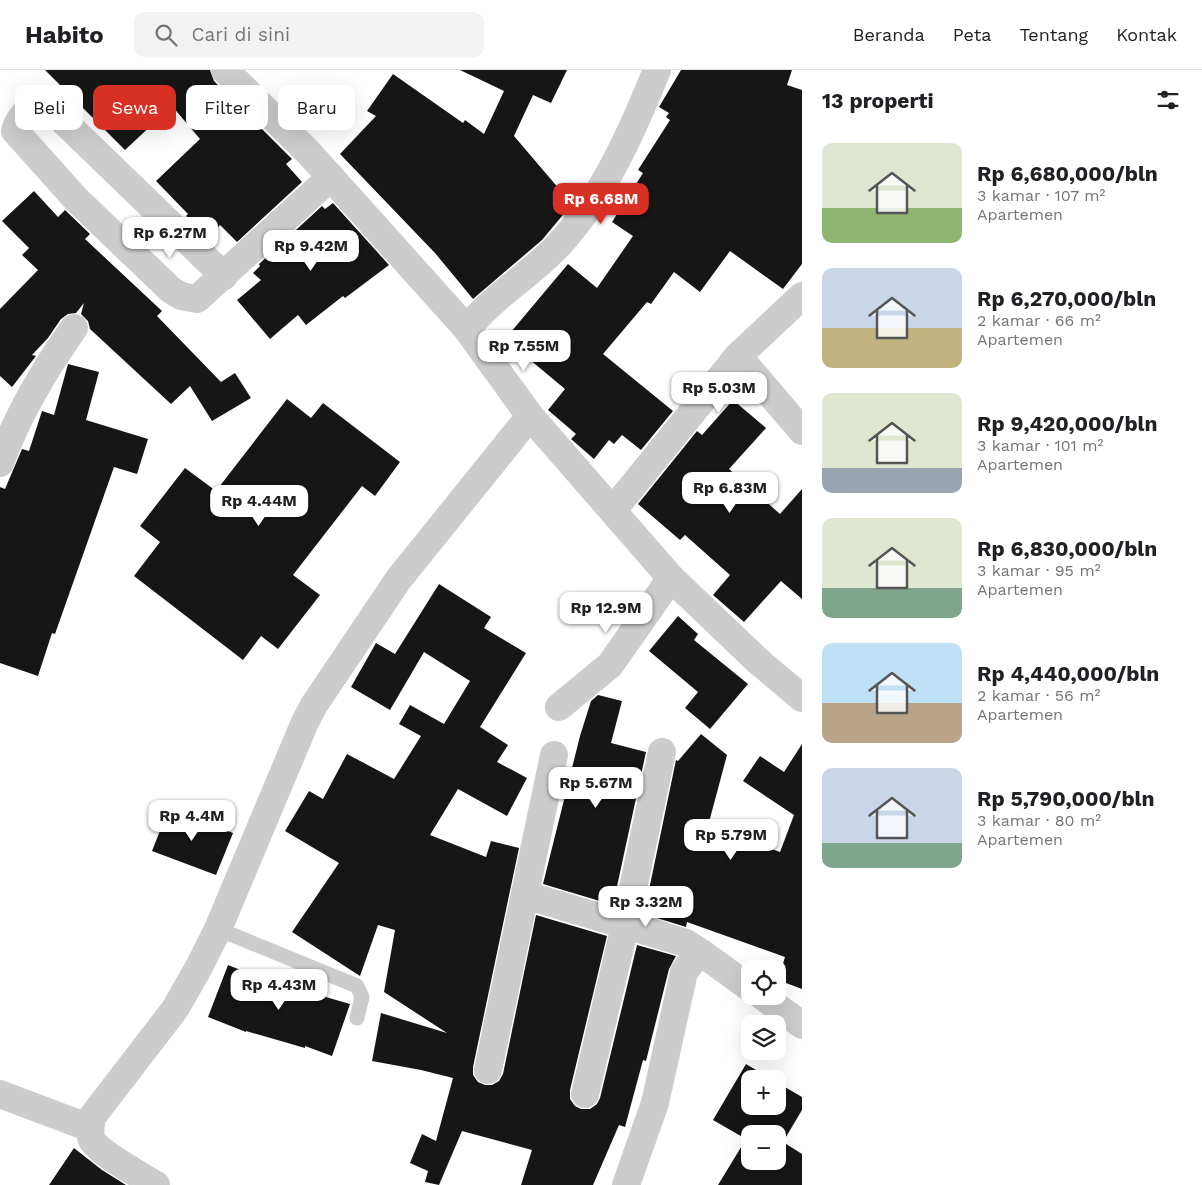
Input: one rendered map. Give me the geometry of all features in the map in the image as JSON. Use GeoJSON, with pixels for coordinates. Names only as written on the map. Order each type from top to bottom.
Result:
{"type":"FeatureCollection","features":[{"type":"Feature","properties":{"kind":"street"},"geometry":{"type":"LineString","coordinates":[[225,70],[331,177],[467,329],[530,416],[672,578],[758,661],[802,698]]}},
{"type":"Feature","properties":{"kind":"street"},"geometry":{"type":"LineString","coordinates":[[467,329],[478,314],[529,274],[565,239],[601,188],[641,110],[657,70]]}},
{"type":"Feature","properties":{"kind":"street"},"geometry":{"type":"LineString","coordinates":[[224,276],[49,108],[37,105],[25,114],[17,124],[15,131],[76,199],[171,290],[181,296],[197,299],[224,276],[331,177]]}},
{"type":"Feature","properties":{"kind":"street"},"geometry":{"type":"LineString","coordinates":[[613,510],[738,356],[802,296]]}},
{"type":"Feature","properties":{"kind":"street"},"geometry":{"type":"LineString","coordinates":[[0,463],[28,400],[50,361],[74,328]]}},
{"type":"Feature","properties":{"kind":"street"},"geometry":{"type":"LineString","coordinates":[[738,356],[802,431]]}},
{"type":"Feature","properties":{"kind":"street"},"geometry":{"type":"LineString","coordinates":[[156,1185],[105,1152],[92,1140],[90,1128],[92,1117],[175,1009],[218,929],[305,722],[314,705],[398,580],[530,416]]}},
{"type":"Feature","properties":{"kind":"street"},"geometry":{"type":"LineString","coordinates":[[559,707],[610,664],[672,578]]}},
{"type":"Feature","properties":{"kind":"street"},"geometry":{"type":"LineString","coordinates":[[585,1094],[625,926],[662,752]]}},
{"type":"Feature","properties":{"kind":"street"},"geometry":{"type":"LineString","coordinates":[[488,1070],[554,755]]}},
{"type":"Feature","properties":{"kind":"street"},"geometry":{"type":"LineString","coordinates":[[525,895],[686,943],[741,981]]}},
{"type":"Feature","properties":{"kind":"street"},"geometry":{"type":"LineString","coordinates":[[626,1185],[655,1103],[684,972],[693,960],[703,954]]}},
{"type":"Feature","properties":{"kind":"street"},"geometry":{"type":"LineString","coordinates":[[774,1005],[802,1025]]}},
{"type":"Feature","properties":{"kind":"street"},"geometry":{"type":"LineString","coordinates":[[0,1094],[90,1128]]}},
{"type":"Feature","properties":{"kind":"lane"},"geometry":{"type":"LineString","coordinates":[[218,929],[357,986],[361,991],[362,997],[357,1018]]}},
{"type":"Feature","properties":{"kind":"building"},"geometry":{"type":"Polygon","coordinates":[[[45,70],[210,70],[214,81],[218,85],[186,85],[186,122],[176,111],[176,85],[93,85],[93,118],[83,108],[83,85],[60,85],[45,70]]]}},
{"type":"Feature","properties":{"kind":"building"},"geometry":{"type":"Polygon","coordinates":[[[460,70],[567,70],[551,103],[533,95],[514,136],[572,204],[542,240],[473,299],[435,253],[340,154],[376,116],[367,111],[393,74],[463,123],[465,120],[484,134],[504,91],[460,70]]]}},
{"type":"Feature","properties":{"kind":"building"},"geometry":{"type":"Polygon","coordinates":[[[681,70],[792,70],[787,85],[802,90],[802,264],[783,289],[730,251],[700,292],[674,272],[651,304],[647,302],[603,354],[673,411],[641,450],[622,435],[614,444],[609,440],[594,459],[571,439],[576,434],[548,410],[565,389],[505,339],[568,264],[597,288],[633,236],[612,222],[643,173],[638,170],[670,120],[666,117],[669,113],[659,107],[681,70]]]}},
{"type":"Feature","properties":{"kind":"building"},"geometry":{"type":"Polygon","coordinates":[[[105,130],[146,130],[125,150],[105,130]]]}},
{"type":"Feature","properties":{"kind":"building"},"geometry":{"type":"Polygon","coordinates":[[[192,130],[263,130],[292,159],[286,164],[302,182],[237,242],[220,225],[208,238],[156,181],[200,139],[192,130]]]}},
{"type":"Feature","properties":{"kind":"building"},"geometry":{"type":"Polygon","coordinates":[[[34,191],[58,217],[65,210],[90,234],[85,239],[162,311],[157,316],[221,382],[235,373],[251,398],[212,421],[190,386],[171,404],[90,329],[88,321],[81,314],[84,303],[76,313],[68,314],[61,319],[48,338],[32,355],[36,356],[12,387],[0,376],[0,309],[38,270],[22,255],[29,248],[2,221],[34,191]]]}},
{"type":"Feature","properties":{"kind":"building"},"geometry":{"type":"Polygon","coordinates":[[[333,203],[389,265],[345,298],[343,296],[306,325],[298,315],[270,339],[237,300],[261,280],[253,273],[260,266],[259,264],[322,206],[325,209],[333,203]]]}},
{"type":"Feature","properties":{"kind":"building"},"geometry":{"type":"Polygon","coordinates":[[[68,364],[99,372],[86,420],[148,439],[137,474],[114,467],[55,634],[52,633],[38,676],[0,663],[0,487],[5,489],[22,449],[29,451],[42,411],[54,415],[68,364]]]}},
{"type":"Feature","properties":{"kind":"building"},"geometry":{"type":"Polygon","coordinates":[[[287,399],[311,418],[323,403],[400,462],[375,496],[362,486],[293,575],[320,595],[278,649],[261,636],[243,660],[134,576],[160,542],[140,526],[185,468],[216,491],[287,399]]]}},
{"type":"Feature","properties":{"kind":"building"},"geometry":{"type":"Polygon","coordinates":[[[733,400],[766,428],[729,469],[780,514],[802,489],[802,599],[781,581],[744,622],[713,595],[730,575],[685,535],[680,540],[638,504],[697,431],[702,435],[733,400]]]}},
{"type":"Feature","properties":{"kind":"building"},"geometry":{"type":"Polygon","coordinates":[[[439,584],[491,617],[484,628],[526,653],[480,727],[508,745],[497,762],[527,778],[507,816],[458,789],[430,835],[486,857],[491,841],[519,848],[473,1067],[473,1075],[478,1082],[492,1085],[499,1081],[503,1074],[536,915],[607,936],[570,1090],[570,1099],[575,1106],[581,1109],[590,1109],[597,1104],[600,1098],[637,945],[676,956],[669,969],[646,1061],[643,1060],[625,1127],[619,1125],[593,1185],[521,1185],[532,1150],[462,1131],[439,1185],[425,1182],[428,1171],[410,1163],[422,1134],[436,1141],[453,1078],[372,1061],[381,1013],[447,1033],[384,992],[395,930],[378,925],[360,976],[292,932],[339,863],[285,831],[309,791],[323,799],[347,754],[394,779],[421,736],[399,724],[410,705],[444,724],[470,681],[424,652],[390,710],[351,687],[376,643],[395,654],[439,584]]]}},
{"type":"Feature","properties":{"kind":"building"},"geometry":{"type":"Polygon","coordinates":[[[678,616],[698,634],[694,640],[748,684],[710,729],[685,708],[698,692],[649,651],[678,616]]]}},
{"type":"Feature","properties":{"kind":"building"},"geometry":{"type":"Polygon","coordinates":[[[598,695],[622,701],[611,743],[646,752],[613,905],[543,884],[580,736],[591,701],[598,695]]]}},
{"type":"Feature","properties":{"kind":"building"},"geometry":{"type":"Polygon","coordinates":[[[701,734],[727,755],[708,826],[780,852],[794,815],[743,781],[760,756],[784,772],[802,744],[802,989],[786,983],[785,957],[687,922],[686,927],[644,914],[676,760],[678,761],[701,734]]]}},
{"type":"Feature","properties":{"kind":"building"},"geometry":{"type":"Polygon","coordinates":[[[169,808],[233,833],[216,875],[152,851],[169,808]]]}},
{"type":"Feature","properties":{"kind":"building"},"geometry":{"type":"Polygon","coordinates":[[[228,965],[263,979],[350,1004],[332,1056],[305,1046],[305,1048],[246,1032],[208,1017],[228,965]]]}},
{"type":"Feature","properties":{"kind":"building"},"geometry":{"type":"Polygon","coordinates":[[[746,1064],[756,1070],[742,1070],[746,1064]]]}},
{"type":"Feature","properties":{"kind":"building"},"geometry":{"type":"Polygon","coordinates":[[[741,1072],[741,1115],[786,1115],[786,1088],[802,1097],[802,1110],[786,1137],[786,1125],[741,1125],[741,1136],[713,1120],[741,1072]]]}},
{"type":"Feature","properties":{"kind":"building"},"geometry":{"type":"Polygon","coordinates":[[[786,1144],[802,1154],[802,1185],[718,1185],[741,1147],[741,1170],[786,1170],[786,1144]]]}},
{"type":"Feature","properties":{"kind":"building"},"geometry":{"type":"Polygon","coordinates":[[[74,1148],[102,1170],[126,1185],[49,1185],[74,1148]]]}}]}
